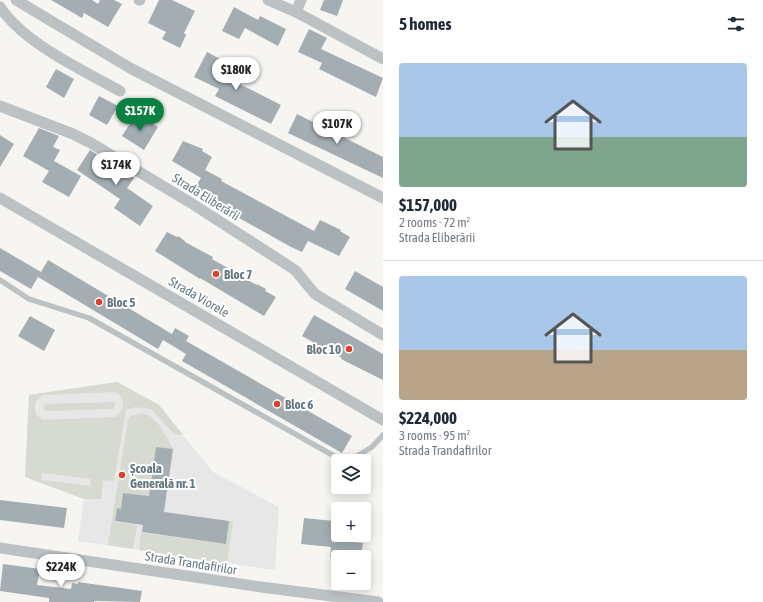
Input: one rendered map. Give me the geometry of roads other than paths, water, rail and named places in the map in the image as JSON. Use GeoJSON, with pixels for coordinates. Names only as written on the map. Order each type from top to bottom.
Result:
{"type":"FeatureCollection","features":[{"type":"Feature","properties":{"kind":"street"},"geometry":{"type":"LineString","coordinates":[[16,0],[130,68],[383,198]]}},
{"type":"Feature","properties":{"kind":"street"},"geometry":{"type":"LineString","coordinates":[[268,0],[296,12],[383,59]]}},
{"type":"Feature","properties":{"kind":"street"},"geometry":{"type":"LineString","coordinates":[[296,12],[301,0]]}},
{"type":"Feature","properties":{"kind":"street"},"geometry":{"type":"LineString","coordinates":[[0,7],[14,24],[45,48],[120,91]]}},
{"type":"Feature","properties":{"kind":"street","name":"Strada Eliberării"},"geometry":{"type":"LineString","coordinates":[[0,106],[73,134],[98,147],[191,203],[295,270],[315,294],[383,335]]}},
{"type":"Feature","properties":{"kind":"street","name":"Strada Viorele"},"geometry":{"type":"LineString","coordinates":[[0,198],[383,420]]}},
{"type":"Feature","properties":{"kind":"street","name":"Strada Trandafirilor"},"geometry":{"type":"LineString","coordinates":[[0,548],[261,587],[378,602]]}},
{"type":"Feature","properties":{"kind":"lane"},"geometry":{"type":"LineString","coordinates":[[0,280],[30,299],[89,318],[331,454]]}},
{"type":"Feature","properties":{"kind":"lane"},"geometry":{"type":"LineString","coordinates":[[360,454],[372,447],[383,435]]}},
{"type":"Feature","properties":{"kind":"place","name":"Bloc 7"},"geometry":{"type":"Point","coordinates":[216,274]}},
{"type":"Feature","properties":{"kind":"place","name":"Bloc 5"},"geometry":{"type":"Point","coordinates":[99,302]}},
{"type":"Feature","properties":{"kind":"place","name":"Bloc 10"},"geometry":{"type":"Point","coordinates":[349,349]}},
{"type":"Feature","properties":{"kind":"place","name":"Bloc 6"},"geometry":{"type":"Point","coordinates":[277,404]}},
{"type":"Feature","properties":{"kind":"place","name":"Școala Generală nr. 1"},"geometry":{"type":"Point","coordinates":[122,475]}}]}
